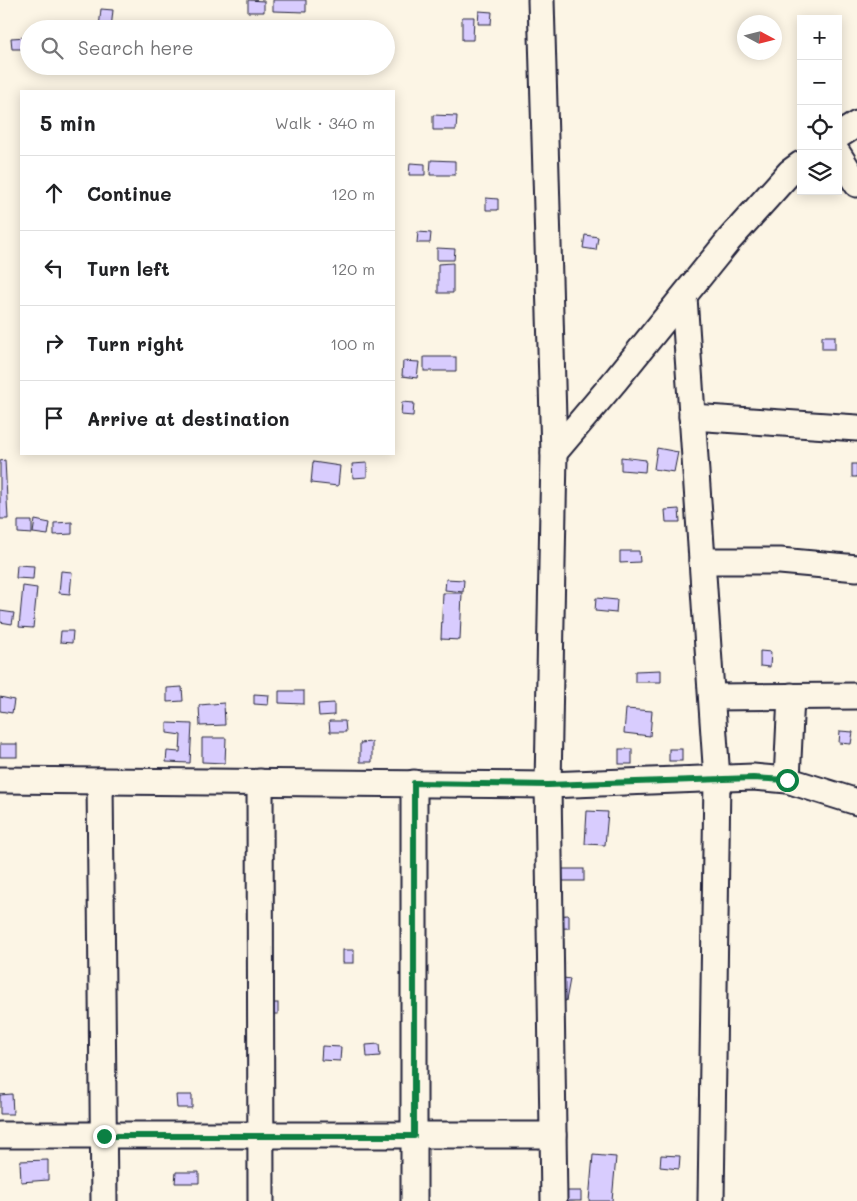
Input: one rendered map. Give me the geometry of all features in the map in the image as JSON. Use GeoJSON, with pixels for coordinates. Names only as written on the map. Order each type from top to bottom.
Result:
{"type":"FeatureCollection","features":[{"type":"Feature","properties":{"kind":"street"},"geometry":{"type":"LineString","coordinates":[[541,0],[554,454],[548,785],[554,1201]]}},
{"type":"Feature","properties":{"kind":"street"},"geometry":{"type":"LineString","coordinates":[[842,133],[857,124]]}},
{"type":"Feature","properties":{"kind":"street"},"geometry":{"type":"LineString","coordinates":[[842,160],[856,180]]}},
{"type":"Feature","properties":{"kind":"street"},"geometry":{"type":"LineString","coordinates":[[554,454],[729,240],[790,172],[797,167]]}},
{"type":"Feature","properties":{"kind":"street"},"geometry":{"type":"LineString","coordinates":[[684,297],[717,779],[711,1201]]}},
{"type":"Feature","properties":{"kind":"street"},"geometry":{"type":"LineString","coordinates":[[692,418],[857,428]]}},
{"type":"Feature","properties":{"kind":"street"},"geometry":{"type":"LineString","coordinates":[[702,561],[780,561],[857,568]]}},
{"type":"Feature","properties":{"kind":"street"},"geometry":{"type":"LineString","coordinates":[[787,780],[791,696]]}},
{"type":"Feature","properties":{"kind":"street"},"geometry":{"type":"LineString","coordinates":[[712,697],[857,696]]}},
{"type":"Feature","properties":{"kind":"street"},"geometry":{"type":"LineString","coordinates":[[0,780],[548,785],[753,778],[787,780],[857,802]]}},
{"type":"Feature","properties":{"kind":"street"},"geometry":{"type":"LineString","coordinates":[[100,781],[104,1201]]}},
{"type":"Feature","properties":{"kind":"street"},"geometry":{"type":"LineString","coordinates":[[260,782],[261,1201]]}},
{"type":"Feature","properties":{"kind":"street"},"geometry":{"type":"LineString","coordinates":[[414,783],[414,1201]]}},
{"type":"Feature","properties":{"kind":"street"},"geometry":{"type":"LineString","coordinates":[[0,1136],[553,1135]]}},
{"type":"Feature","properties":{"kind":"building"},"geometry":{"type":"Polygon","coordinates":[[[248,0],[264,1],[264,12],[248,12],[248,0]]]}},
{"type":"Feature","properties":{"kind":"building"},"geometry":{"type":"Polygon","coordinates":[[[273,0],[306,0],[306,12],[273,11],[273,0]]]}},
{"type":"Feature","properties":{"kind":"building"},"geometry":{"type":"Polygon","coordinates":[[[101,9],[113,10],[112,20],[100,20],[101,9]]]}},
{"type":"Feature","properties":{"kind":"building"},"geometry":{"type":"Polygon","coordinates":[[[479,11],[492,12],[491,24],[478,24],[479,11]]]}},
{"type":"Feature","properties":{"kind":"building"},"geometry":{"type":"Polygon","coordinates":[[[462,17],[474,17],[473,40],[462,40],[462,17]]]}},
{"type":"Feature","properties":{"kind":"building"},"geometry":{"type":"Polygon","coordinates":[[[20,37],[20,49],[12,49],[11,38],[20,37]]]}},
{"type":"Feature","properties":{"kind":"building"},"geometry":{"type":"Polygon","coordinates":[[[433,115],[457,116],[456,130],[433,130],[433,115]]]}},
{"type":"Feature","properties":{"kind":"building"},"geometry":{"type":"Polygon","coordinates":[[[431,160],[455,161],[455,175],[430,175],[431,160]]]}},
{"type":"Feature","properties":{"kind":"building"},"geometry":{"type":"Polygon","coordinates":[[[410,163],[425,164],[425,175],[409,175],[410,163]]]}},
{"type":"Feature","properties":{"kind":"building"},"geometry":{"type":"Polygon","coordinates":[[[486,198],[498,199],[498,210],[486,210],[486,198]]]}},
{"type":"Feature","properties":{"kind":"building"},"geometry":{"type":"Polygon","coordinates":[[[418,232],[431,233],[430,243],[417,243],[418,232]]]}},
{"type":"Feature","properties":{"kind":"building"},"geometry":{"type":"Polygon","coordinates":[[[585,235],[598,237],[596,250],[583,248],[585,235]]]}},
{"type":"Feature","properties":{"kind":"building"},"geometry":{"type":"Polygon","coordinates":[[[437,248],[455,249],[454,260],[437,260],[437,248]]]}},
{"type":"Feature","properties":{"kind":"building"},"geometry":{"type":"Polygon","coordinates":[[[453,263],[453,293],[438,293],[438,264],[453,263]]]}},
{"type":"Feature","properties":{"kind":"building"},"geometry":{"type":"Polygon","coordinates":[[[822,336],[835,336],[835,349],[822,349],[822,336]]]}},
{"type":"Feature","properties":{"kind":"building"},"geometry":{"type":"Polygon","coordinates":[[[424,357],[456,357],[456,371],[424,371],[424,357]]]}},
{"type":"Feature","properties":{"kind":"building"},"geometry":{"type":"Polygon","coordinates":[[[403,361],[419,362],[417,378],[402,376],[403,361]]]}},
{"type":"Feature","properties":{"kind":"building"},"geometry":{"type":"Polygon","coordinates":[[[402,402],[414,403],[413,416],[401,415],[402,402]]]}},
{"type":"Feature","properties":{"kind":"building"},"geometry":{"type":"Polygon","coordinates":[[[657,448],[678,452],[674,472],[654,469],[657,448]]]}},
{"type":"Feature","properties":{"kind":"building"},"geometry":{"type":"Polygon","coordinates":[[[621,457],[646,460],[645,472],[621,470],[621,457]]]}},
{"type":"Feature","properties":{"kind":"building"},"geometry":{"type":"Polygon","coordinates":[[[5,460],[8,519],[0,519],[0,461],[5,460]]]}},
{"type":"Feature","properties":{"kind":"building"},"geometry":{"type":"Polygon","coordinates":[[[313,462],[340,466],[338,486],[311,483],[313,462]]]}},
{"type":"Feature","properties":{"kind":"building"},"geometry":{"type":"Polygon","coordinates":[[[367,463],[367,477],[353,478],[352,464],[367,463]]]}},
{"type":"Feature","properties":{"kind":"building"},"geometry":{"type":"Polygon","coordinates":[[[852,464],[857,464],[857,477],[852,477],[852,464]]]}},
{"type":"Feature","properties":{"kind":"building"},"geometry":{"type":"Polygon","coordinates":[[[679,509],[680,522],[666,522],[665,510],[679,509]]]}},
{"type":"Feature","properties":{"kind":"building"},"geometry":{"type":"Polygon","coordinates":[[[35,520],[50,523],[48,535],[33,533],[35,520]]]}},
{"type":"Feature","properties":{"kind":"building"},"geometry":{"type":"Polygon","coordinates":[[[18,521],[32,521],[32,534],[18,533],[18,521]]]}},
{"type":"Feature","properties":{"kind":"building"},"geometry":{"type":"Polygon","coordinates":[[[72,522],[72,534],[54,535],[54,523],[72,522]]]}},
{"type":"Feature","properties":{"kind":"building"},"geometry":{"type":"Polygon","coordinates":[[[620,551],[639,551],[640,562],[620,563],[620,551]]]}},
{"type":"Feature","properties":{"kind":"building"},"geometry":{"type":"Polygon","coordinates":[[[17,565],[34,566],[33,579],[16,578],[17,565]]]}},
{"type":"Feature","properties":{"kind":"building"},"geometry":{"type":"Polygon","coordinates":[[[61,571],[72,572],[70,594],[59,593],[61,571]]]}},
{"type":"Feature","properties":{"kind":"building"},"geometry":{"type":"Polygon","coordinates":[[[446,579],[464,580],[463,592],[445,590],[446,579]]]}},
{"type":"Feature","properties":{"kind":"building"},"geometry":{"type":"Polygon","coordinates":[[[23,586],[37,588],[33,628],[19,627],[23,586]]]}},
{"type":"Feature","properties":{"kind":"building"},"geometry":{"type":"Polygon","coordinates":[[[443,593],[462,593],[460,640],[441,639],[443,593]]]}},
{"type":"Feature","properties":{"kind":"building"},"geometry":{"type":"Polygon","coordinates":[[[596,598],[617,600],[616,613],[595,611],[596,598]]]}},
{"type":"Feature","properties":{"kind":"building"},"geometry":{"type":"Polygon","coordinates":[[[0,611],[14,613],[12,624],[0,622],[0,611]]]}},
{"type":"Feature","properties":{"kind":"building"},"geometry":{"type":"Polygon","coordinates":[[[61,631],[73,631],[72,643],[60,642],[61,631]]]}},
{"type":"Feature","properties":{"kind":"building"},"geometry":{"type":"Polygon","coordinates":[[[760,651],[771,652],[770,667],[760,666],[760,651]]]}},
{"type":"Feature","properties":{"kind":"building"},"geometry":{"type":"Polygon","coordinates":[[[661,670],[661,682],[635,682],[635,671],[661,670]]]}},
{"type":"Feature","properties":{"kind":"building"},"geometry":{"type":"Polygon","coordinates":[[[182,687],[183,701],[167,702],[167,688],[182,687]]]}},
{"type":"Feature","properties":{"kind":"building"},"geometry":{"type":"Polygon","coordinates":[[[279,691],[304,691],[304,704],[279,703],[279,691]]]}},
{"type":"Feature","properties":{"kind":"building"},"geometry":{"type":"Polygon","coordinates":[[[254,694],[269,695],[268,705],[254,704],[254,694]]]}},
{"type":"Feature","properties":{"kind":"building"},"geometry":{"type":"Polygon","coordinates":[[[0,697],[14,700],[12,713],[0,711],[0,697]]]}},
{"type":"Feature","properties":{"kind":"building"},"geometry":{"type":"Polygon","coordinates":[[[224,703],[225,725],[200,726],[199,705],[224,703]]]}},
{"type":"Feature","properties":{"kind":"building"},"geometry":{"type":"Polygon","coordinates":[[[334,703],[334,715],[319,716],[318,704],[334,703]]]}},
{"type":"Feature","properties":{"kind":"building"},"geometry":{"type":"Polygon","coordinates":[[[626,709],[652,711],[650,736],[624,733],[626,709]]]}},
{"type":"Feature","properties":{"kind":"building"},"geometry":{"type":"Polygon","coordinates":[[[329,721],[345,721],[346,732],[330,732],[329,721]]]}},
{"type":"Feature","properties":{"kind":"building"},"geometry":{"type":"Polygon","coordinates":[[[167,723],[192,724],[190,763],[166,762],[167,751],[180,752],[181,735],[167,733],[167,723]]]}},
{"type":"Feature","properties":{"kind":"building"},"geometry":{"type":"Polygon","coordinates":[[[840,731],[853,732],[851,744],[839,743],[840,731]]]}},
{"type":"Feature","properties":{"kind":"building"},"geometry":{"type":"Polygon","coordinates":[[[202,738],[226,738],[225,763],[202,762],[202,738]]]}},
{"type":"Feature","properties":{"kind":"building"},"geometry":{"type":"Polygon","coordinates":[[[372,742],[372,762],[360,762],[360,743],[372,742]]]}},
{"type":"Feature","properties":{"kind":"building"},"geometry":{"type":"Polygon","coordinates":[[[0,744],[17,744],[17,757],[0,757],[0,744]]]}},
{"type":"Feature","properties":{"kind":"building"},"geometry":{"type":"Polygon","coordinates":[[[619,749],[632,749],[632,764],[619,764],[619,749]]]}},
{"type":"Feature","properties":{"kind":"building"},"geometry":{"type":"Polygon","coordinates":[[[669,749],[682,749],[682,761],[669,761],[669,749]]]}},
{"type":"Feature","properties":{"kind":"building"},"geometry":{"type":"Polygon","coordinates":[[[587,811],[608,812],[605,845],[585,844],[587,811]]]}},
{"type":"Feature","properties":{"kind":"building"},"geometry":{"type":"Polygon","coordinates":[[[555,869],[584,869],[584,881],[555,881],[555,869]]]}},
{"type":"Feature","properties":{"kind":"building"},"geometry":{"type":"Polygon","coordinates":[[[569,915],[569,928],[548,929],[547,916],[569,915]]]}},
{"type":"Feature","properties":{"kind":"building"},"geometry":{"type":"Polygon","coordinates":[[[343,950],[354,950],[354,963],[343,963],[343,950]]]}},
{"type":"Feature","properties":{"kind":"building"},"geometry":{"type":"Polygon","coordinates":[[[558,977],[570,979],[566,1001],[555,999],[558,977]]]}},
{"type":"Feature","properties":{"kind":"building"},"geometry":{"type":"Polygon","coordinates":[[[264,1003],[278,1003],[278,1014],[264,1014],[264,1003]]]}},
{"type":"Feature","properties":{"kind":"building"},"geometry":{"type":"Polygon","coordinates":[[[379,1044],[380,1056],[367,1057],[366,1045],[379,1044]]]}},
{"type":"Feature","properties":{"kind":"building"},"geometry":{"type":"Polygon","coordinates":[[[322,1046],[341,1047],[340,1061],[321,1060],[322,1046]]]}},
{"type":"Feature","properties":{"kind":"building"},"geometry":{"type":"Polygon","coordinates":[[[12,1094],[13,1114],[0,1114],[0,1095],[12,1094]]]}},
{"type":"Feature","properties":{"kind":"building"},"geometry":{"type":"Polygon","coordinates":[[[176,1095],[192,1095],[192,1108],[177,1108],[176,1095]]]}},
{"type":"Feature","properties":{"kind":"building"},"geometry":{"type":"Polygon","coordinates":[[[593,1155],[616,1157],[612,1201],[589,1201],[593,1155]]]}},
{"type":"Feature","properties":{"kind":"building"},"geometry":{"type":"Polygon","coordinates":[[[661,1155],[680,1156],[679,1169],[660,1167],[661,1155]]]}},
{"type":"Feature","properties":{"kind":"building"},"geometry":{"type":"Polygon","coordinates":[[[48,1160],[48,1180],[21,1182],[20,1161],[48,1160]]]}},
{"type":"Feature","properties":{"kind":"building"},"geometry":{"type":"Polygon","coordinates":[[[176,1172],[199,1172],[199,1183],[175,1183],[176,1172]]]}},
{"type":"Feature","properties":{"kind":"building"},"geometry":{"type":"Polygon","coordinates":[[[556,1191],[581,1191],[581,1201],[556,1201],[556,1191]]]}},
{"type":"Feature","properties":{"kind":"route"},"geometry":{"type":"LineString","coordinates":[[104,1136],[414,1136],[414,783],[548,785],[753,778],[787,780]]}}]}
